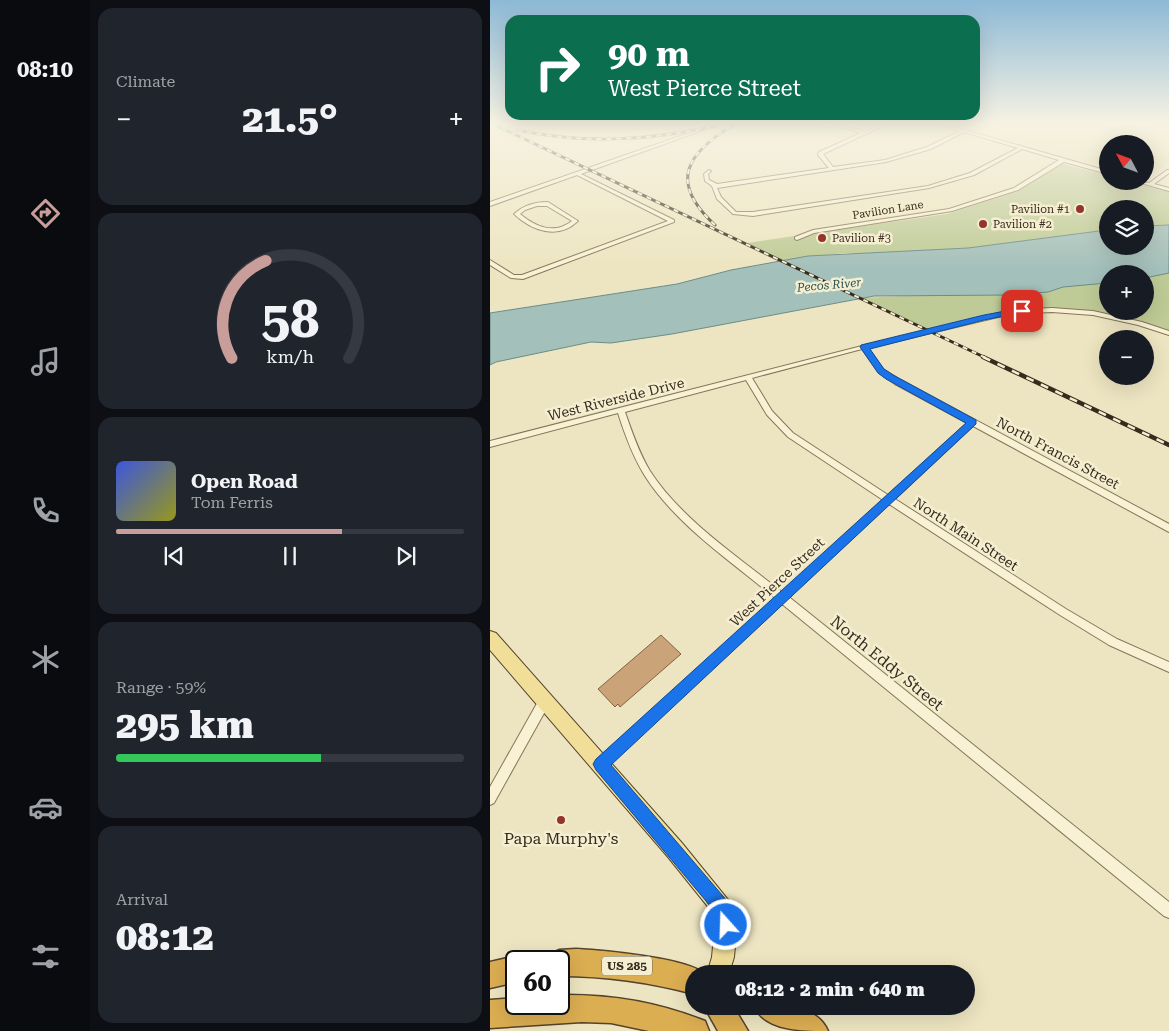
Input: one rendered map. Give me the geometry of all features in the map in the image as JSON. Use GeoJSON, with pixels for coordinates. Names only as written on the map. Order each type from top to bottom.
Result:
{"type":"FeatureCollection","features":[{"type":"Feature","properties":{"kind":"highway","name":"US 285"},"geometry":{"type":"LineString","coordinates":[[570,963],[616,964],[685,978]]}},
{"type":"Feature","properties":{"kind":"highway"},"geometry":{"type":"LineString","coordinates":[[490,975],[505,972]]}},
{"type":"Feature","properties":{"kind":"highway"},"geometry":{"type":"LineString","coordinates":[[490,1014],[539,1009],[584,1008],[667,1021],[695,1031]]}},
{"type":"Feature","properties":{"kind":"highway"},"geometry":{"type":"LineString","coordinates":[[723,1015],[734,1031]]}},
{"type":"Feature","properties":{"kind":"highway"},"geometry":{"type":"LineString","coordinates":[[784,1015],[814,1031]]}},
{"type":"Feature","properties":{"kind":"main road"},"geometry":{"type":"LineString","coordinates":[[490,638],[675,850],[722,908],[726,925],[721,965]]}},
{"type":"Feature","properties":{"kind":"street"},"geometry":{"type":"LineString","coordinates":[[708,172],[706,174],[707,180],[716,186],[811,172]]}},
{"type":"Feature","properties":{"kind":"street"},"geometry":{"type":"LineString","coordinates":[[716,186],[714,187],[719,198],[735,213],[753,214],[929,187],[975,172]]}},
{"type":"Feature","properties":{"kind":"street","name":"Pavilion Lane"},"geometry":{"type":"LineString","coordinates":[[797,238],[812,232],[950,210],[1016,189],[1043,172]]}},
{"type":"Feature","properties":{"kind":"street"},"geometry":{"type":"LineString","coordinates":[[1154,182],[1167,172]]}},
{"type":"Feature","properties":{"kind":"street"},"geometry":{"type":"LineString","coordinates":[[490,204],[576,173],[672,221],[522,278],[513,277],[490,262]]}},
{"type":"Feature","properties":{"kind":"street"},"geometry":{"type":"LineString","coordinates":[[1154,186],[1169,190]]}},
{"type":"Feature","properties":{"kind":"street"},"geometry":{"type":"LineString","coordinates":[[516,195],[532,205],[548,204],[575,221],[553,231],[541,230],[517,214],[532,205]]}},
{"type":"Feature","properties":{"kind":"street","name":"West Riverside Drive"},"geometry":{"type":"LineString","coordinates":[[490,444],[984,317],[1028,310],[1093,313],[1140,323],[1169,333]]}},
{"type":"Feature","properties":{"kind":"street","name":"North Francis Street"},"geometry":{"type":"LineString","coordinates":[[864,347],[881,371],[890,377],[1169,528]]}},
{"type":"Feature","properties":{"kind":"street","name":"North Main Street"},"geometry":{"type":"LineString","coordinates":[[748,378],[766,411],[788,434],[1096,632],[1169,667]]}},
{"type":"Feature","properties":{"kind":"street","name":"North Eddy Street"},"geometry":{"type":"LineString","coordinates":[[621,410],[633,450],[640,463],[667,500],[691,524],[1169,912]]}},
{"type":"Feature","properties":{"kind":"street","name":"West Pierce Street"},"geometry":{"type":"LineString","coordinates":[[601,764],[973,422]]}},
{"type":"Feature","properties":{"kind":"street"},"geometry":{"type":"LineString","coordinates":[[490,799],[544,702]]}},
{"type":"Feature","properties":{"kind":"green space"},"geometry":{"type":"Polygon","coordinates":[[[1049,172],[1099,173],[1099,190],[1154,190],[1154,188],[1169,192],[1169,225],[1154,226],[1154,200],[1099,200],[1099,231],[968,248],[879,254],[844,253],[782,261],[747,243],[947,214],[1018,191],[1049,172]]]}},
{"type":"Feature","properties":{"kind":"green space"},"geometry":{"type":"Polygon","coordinates":[[[1169,273],[1169,333],[1120,320],[1154,320],[1154,276],[1169,273]]]}},
{"type":"Feature","properties":{"kind":"green space"},"geometry":{"type":"Polygon","coordinates":[[[1099,284],[1099,315],[1022,311],[929,331],[859,298],[952,294],[1012,295],[1099,284]]]}},
{"type":"Feature","properties":{"kind":"water","name":"Pecos River"},"geometry":{"type":"Polygon","coordinates":[[[1169,225],[1169,273],[1154,276],[1154,265],[1099,265],[1099,284],[1063,287],[1048,292],[1012,295],[874,296],[672,334],[611,343],[591,342],[496,362],[490,365],[490,313],[677,284],[731,270],[808,256],[968,248],[1099,231],[1099,255],[1154,255],[1154,226],[1169,225]]]}},
{"type":"Feature","properties":{"kind":"building"},"geometry":{"type":"Polygon","coordinates":[[[661,635],[681,654],[620,707],[618,704],[615,707],[598,689],[661,635]]]}},
{"type":"Feature","properties":{"kind":"railway"},"geometry":{"type":"LineString","coordinates":[[594,172],[986,358]]}},
{"type":"Feature","properties":{"kind":"railway"},"geometry":{"type":"LineString","coordinates":[[689,172],[688,182],[691,195],[700,210],[715,225]]}},
{"type":"Feature","properties":{"kind":"railway"},"geometry":{"type":"LineString","coordinates":[[983,357],[1169,445]]}},
{"type":"Feature","properties":{"kind":"place","name":"Pavilion #1"},"geometry":{"type":"Point","coordinates":[1080,209]}},
{"type":"Feature","properties":{"kind":"place","name":"Pavilion #2"},"geometry":{"type":"Point","coordinates":[983,224]}},
{"type":"Feature","properties":{"kind":"place","name":"Pavilion #3"},"geometry":{"type":"Point","coordinates":[822,238]}},
{"type":"Feature","properties":{"kind":"place","name":"Papa Murphy's"},"geometry":{"type":"Point","coordinates":[561,820]}},
{"type":"Feature","properties":{"kind":"route"},"geometry":{"type":"LineString","coordinates":[[726,925],[722,908],[712,895],[601,764],[973,422],[881,371],[864,347],[984,317],[1022,311]]}}]}
